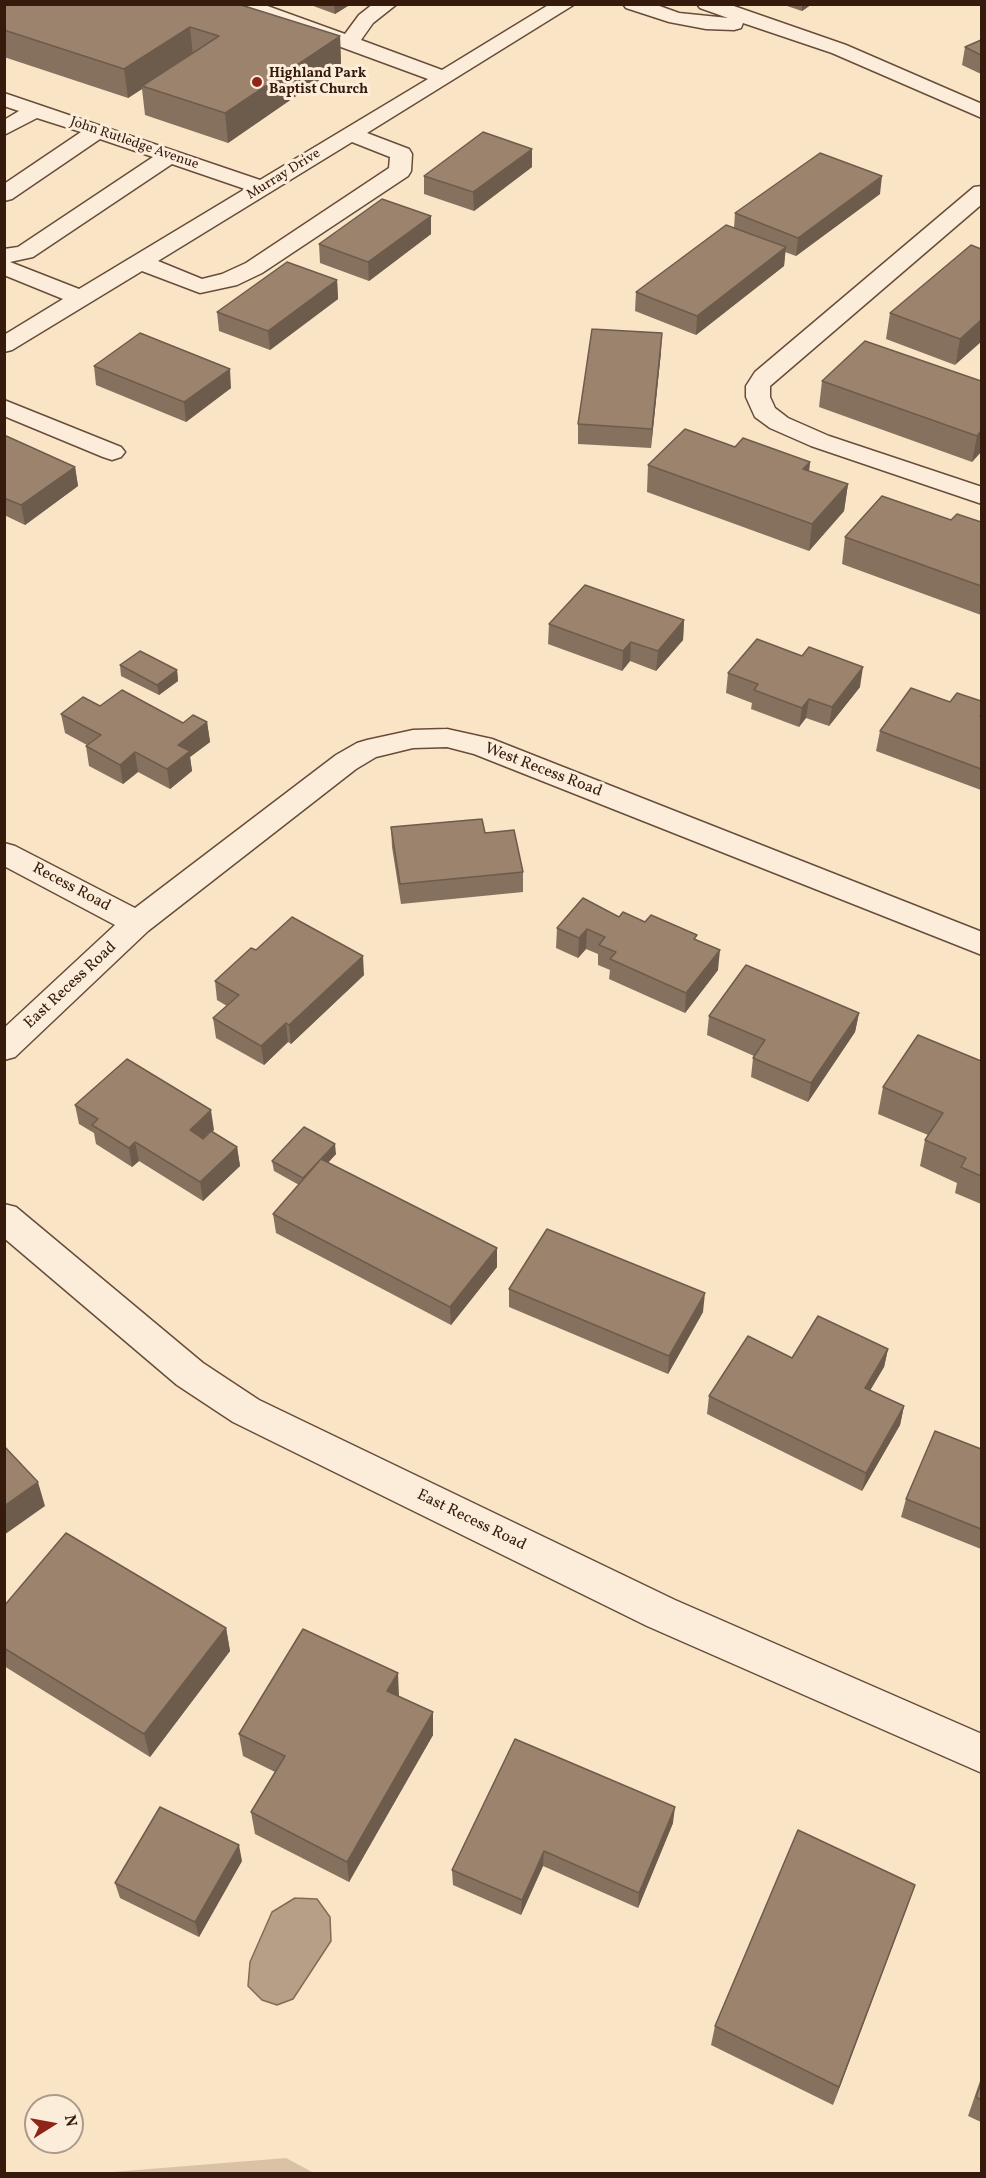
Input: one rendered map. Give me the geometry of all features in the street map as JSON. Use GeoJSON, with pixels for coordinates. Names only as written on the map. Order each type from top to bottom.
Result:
{"type":"FeatureCollection","features":[{"type":"Feature","properties":{"kind":"street"},"geometry":{"type":"LineString","coordinates":[[242,4],[443,77]]}},
{"type":"Feature","properties":{"kind":"street"},"geometry":{"type":"LineString","coordinates":[[349,43],[366,19],[387,4]]}},
{"type":"Feature","properties":{"kind":"street","name":"Murray Drive"},"geometry":{"type":"LineString","coordinates":[[4,345],[565,4]]}},
{"type":"Feature","properties":{"kind":"street"},"geometry":{"type":"LineString","coordinates":[[633,4],[668,16],[706,23],[733,24],[756,21]]}},
{"type":"Feature","properties":{"kind":"street"},"geometry":{"type":"LineString","coordinates":[[707,4],[857,57],[981,112]]}},
{"type":"Feature","properties":{"kind":"street","name":"John Rutledge Avenue"},"geometry":{"type":"LineString","coordinates":[[4,99],[263,188]]}},
{"type":"Feature","properties":{"kind":"street"},"geometry":{"type":"LineString","coordinates":[[4,129],[35,110]]}},
{"type":"Feature","properties":{"kind":"street"},"geometry":{"type":"LineString","coordinates":[[4,194],[97,131]]}},
{"type":"Feature","properties":{"kind":"street"},"geometry":{"type":"LineString","coordinates":[[140,262],[200,286],[228,280],[254,268],[400,171],[401,154],[350,134]]}},
{"type":"Feature","properties":{"kind":"street"},"geometry":{"type":"LineString","coordinates":[[15,254],[169,156]]}},
{"type":"Feature","properties":{"kind":"street"},"geometry":{"type":"LineString","coordinates":[[981,192],[764,377],[758,386],[758,397],[764,412],[779,423],[819,441],[981,496]]}},
{"type":"Feature","properties":{"kind":"street"},"geometry":{"type":"LineString","coordinates":[[4,267],[80,298]]}},
{"type":"Feature","properties":{"kind":"street"},"geometry":{"type":"LineString","coordinates":[[4,407],[112,452]]}},
{"type":"Feature","properties":{"kind":"street","name":"West Recess Road"},"geometry":{"type":"LineString","coordinates":[[137,923],[346,762],[367,750],[384,744],[413,739],[447,738],[482,746],[981,944]]}},
{"type":"Feature","properties":{"kind":"street","name":"Recess Road"},"geometry":{"type":"LineString","coordinates":[[4,853],[137,923]]}},
{"type":"Feature","properties":{"kind":"street","name":"East Recess Road"},"geometry":{"type":"LineString","coordinates":[[4,1048],[137,923]]}},
{"type":"Feature","properties":{"kind":"street","name":"East Recess Road"},"geometry":{"type":"LineString","coordinates":[[4,1217],[190,1374],[246,1411],[661,1613],[981,1754]]}},
{"type":"Feature","properties":{"kind":"shaded area"},"geometry":{"type":"Polygon","coordinates":[[[295,1898],[317,1899],[330,1917],[331,1941],[293,1999],[277,2005],[262,2000],[248,1986],[250,1962],[272,1912],[295,1898]]]}},
{"type":"Feature","properties":{"kind":"shaded area"},"geometry":{"type":"Polygon","coordinates":[[[286,2158],[314,2173],[100,2173],[286,2158]]]}},
{"type":"Feature","properties":{"kind":"building"},"geometry":{"type":"Polygon","coordinates":[[[4,4],[238,4],[340,36],[225,113],[142,86],[219,36],[190,27],[124,69],[4,30],[4,4]]]}},
{"type":"Feature","properties":{"kind":"building"},"geometry":{"type":"Polygon","coordinates":[[[981,40],[981,55],[965,47],[981,40]]]}},
{"type":"Feature","properties":{"kind":"building"},"geometry":{"type":"Polygon","coordinates":[[[483,132],[532,149],[473,192],[424,176],[483,132]]]}},
{"type":"Feature","properties":{"kind":"building"},"geometry":{"type":"Polygon","coordinates":[[[820,153],[882,176],[798,238],[735,213],[820,153]]]}},
{"type":"Feature","properties":{"kind":"building"},"geometry":{"type":"Polygon","coordinates":[[[382,199],[431,216],[368,262],[319,244],[382,199]]]}},
{"type":"Feature","properties":{"kind":"building"},"geometry":{"type":"Polygon","coordinates":[[[726,225],[786,247],[697,316],[636,292],[726,225]]]}},
{"type":"Feature","properties":{"kind":"building"},"geometry":{"type":"Polygon","coordinates":[[[971,245],[981,249],[981,320],[960,339],[890,313],[971,245]]]}},
{"type":"Feature","properties":{"kind":"building"},"geometry":{"type":"Polygon","coordinates":[[[287,262],[337,280],[268,331],[217,312],[287,262]]]}},
{"type":"Feature","properties":{"kind":"building"},"geometry":{"type":"Polygon","coordinates":[[[592,329],[662,333],[652,429],[578,424],[592,329]]]}},
{"type":"Feature","properties":{"kind":"building"},"geometry":{"type":"Polygon","coordinates":[[[140,333],[230,369],[184,402],[94,366],[140,333]]]}},
{"type":"Feature","properties":{"kind":"building"},"geometry":{"type":"Polygon","coordinates":[[[865,341],[981,381],[981,431],[977,436],[822,381],[865,341]]]}},
{"type":"Feature","properties":{"kind":"building"},"geometry":{"type":"Polygon","coordinates":[[[685,429],[735,447],[743,438],[810,462],[803,469],[848,484],[812,524],[648,465],[685,429]]]}},
{"type":"Feature","properties":{"kind":"building"},"geometry":{"type":"Polygon","coordinates":[[[4,435],[75,467],[21,505],[4,498],[4,435]]]}},
{"type":"Feature","properties":{"kind":"building"},"geometry":{"type":"Polygon","coordinates":[[[882,496],[951,520],[957,514],[981,522],[981,586],[845,537],[882,496]]]}},
{"type":"Feature","properties":{"kind":"building"},"geometry":{"type":"Polygon","coordinates":[[[585,585],[684,620],[658,651],[631,642],[623,651],[549,624],[585,585]]]}},
{"type":"Feature","properties":{"kind":"building"},"geometry":{"type":"Polygon","coordinates":[[[757,639],[802,656],[809,647],[863,667],[832,707],[809,699],[802,708],[754,690],[758,684],[728,673],[757,639]]]}},
{"type":"Feature","properties":{"kind":"building"},"geometry":{"type":"Polygon","coordinates":[[[140,651],[177,670],[157,685],[120,665],[140,651]]]}},
{"type":"Feature","properties":{"kind":"building"},"geometry":{"type":"Polygon","coordinates":[[[911,688],[950,702],[957,693],[981,701],[981,769],[880,731],[911,688]]]}},
{"type":"Feature","properties":{"kind":"building"},"geometry":{"type":"Polygon","coordinates":[[[122,690],[183,723],[193,715],[207,722],[178,745],[190,751],[167,769],[135,752],[120,765],[86,746],[101,735],[61,714],[83,697],[100,706],[122,690]]]}},
{"type":"Feature","properties":{"kind":"building"},"geometry":{"type":"Polygon","coordinates":[[[482,819],[485,833],[514,830],[523,872],[400,884],[391,827],[482,819]]]}},
{"type":"Feature","properties":{"kind":"building"},"geometry":{"type":"Polygon","coordinates":[[[583,898],[619,917],[623,912],[645,922],[651,915],[697,935],[694,939],[720,950],[686,993],[610,959],[616,952],[599,945],[605,937],[587,929],[579,938],[557,928],[583,898]]]}},
{"type":"Feature","properties":{"kind":"building"},"geometry":{"type":"Polygon","coordinates":[[[292,917],[363,956],[289,1025],[286,1023],[261,1046],[213,1018],[239,995],[215,981],[251,948],[256,950],[292,917]]]}},
{"type":"Feature","properties":{"kind":"building"},"geometry":{"type":"Polygon","coordinates":[[[746,965],[859,1013],[811,1083],[753,1058],[765,1040],[709,1016],[746,965]]]}},
{"type":"Feature","properties":{"kind":"building"},"geometry":{"type":"Polygon","coordinates":[[[918,1035],[981,1061],[981,1176],[961,1167],[966,1158],[925,1140],[943,1113],[883,1087],[918,1035]]]}},
{"type":"Feature","properties":{"kind":"building"},"geometry":{"type":"Polygon","coordinates":[[[127,1059],[211,1110],[190,1130],[203,1139],[211,1131],[237,1147],[200,1182],[135,1142],[129,1148],[92,1125],[98,1119],[75,1105],[127,1059]]]}},
{"type":"Feature","properties":{"kind":"building"},"geometry":{"type":"Polygon","coordinates":[[[304,1127],[335,1144],[303,1178],[272,1161],[304,1127]]]}},
{"type":"Feature","properties":{"kind":"building"},"geometry":{"type":"Polygon","coordinates":[[[321,1159],[497,1248],[450,1307],[273,1214],[321,1159]]]}},
{"type":"Feature","properties":{"kind":"building"},"geometry":{"type":"Polygon","coordinates":[[[547,1229],[705,1293],[669,1356],[509,1289],[547,1229]]]}},
{"type":"Feature","properties":{"kind":"building"},"geometry":{"type":"Polygon","coordinates":[[[818,1316],[888,1349],[865,1388],[904,1406],[866,1473],[709,1396],[748,1336],[792,1358],[818,1316]]]}},
{"type":"Feature","properties":{"kind":"building"},"geometry":{"type":"Polygon","coordinates":[[[935,1431],[981,1449],[981,1529],[906,1499],[935,1431]]]}},
{"type":"Feature","properties":{"kind":"building"},"geometry":{"type":"Polygon","coordinates":[[[4,1446],[38,1482],[4,1506],[4,1446]]]}},
{"type":"Feature","properties":{"kind":"building"},"geometry":{"type":"Polygon","coordinates":[[[66,1533],[226,1628],[144,1734],[4,1648],[4,1606],[66,1533]]]}},
{"type":"Feature","properties":{"kind":"building"},"geometry":{"type":"Polygon","coordinates":[[[303,1629],[398,1673],[387,1691],[433,1712],[347,1862],[251,1812],[285,1756],[239,1734],[303,1629]]]}},
{"type":"Feature","properties":{"kind":"building"},"geometry":{"type":"Polygon","coordinates":[[[515,1739],[675,1807],[639,1893],[544,1851],[522,1900],[452,1870],[515,1739]]]}},
{"type":"Feature","properties":{"kind":"building"},"geometry":{"type":"Polygon","coordinates":[[[160,1807],[239,1845],[195,1922],[115,1883],[160,1807]]]}},
{"type":"Feature","properties":{"kind":"building"},"geometry":{"type":"Polygon","coordinates":[[[798,1830],[915,1885],[839,2087],[715,2026],[798,1830]]]}},
{"type":"Feature","properties":{"kind":"building"},"geometry":{"type":"Polygon","coordinates":[[[981,2083],[981,2100],[976,2097],[981,2083]]]}},
{"type":"Feature","properties":{"kind":"place","name":"Highland Park Baptist Church"},"geometry":{"type":"Point","coordinates":[257,82]}}]}
